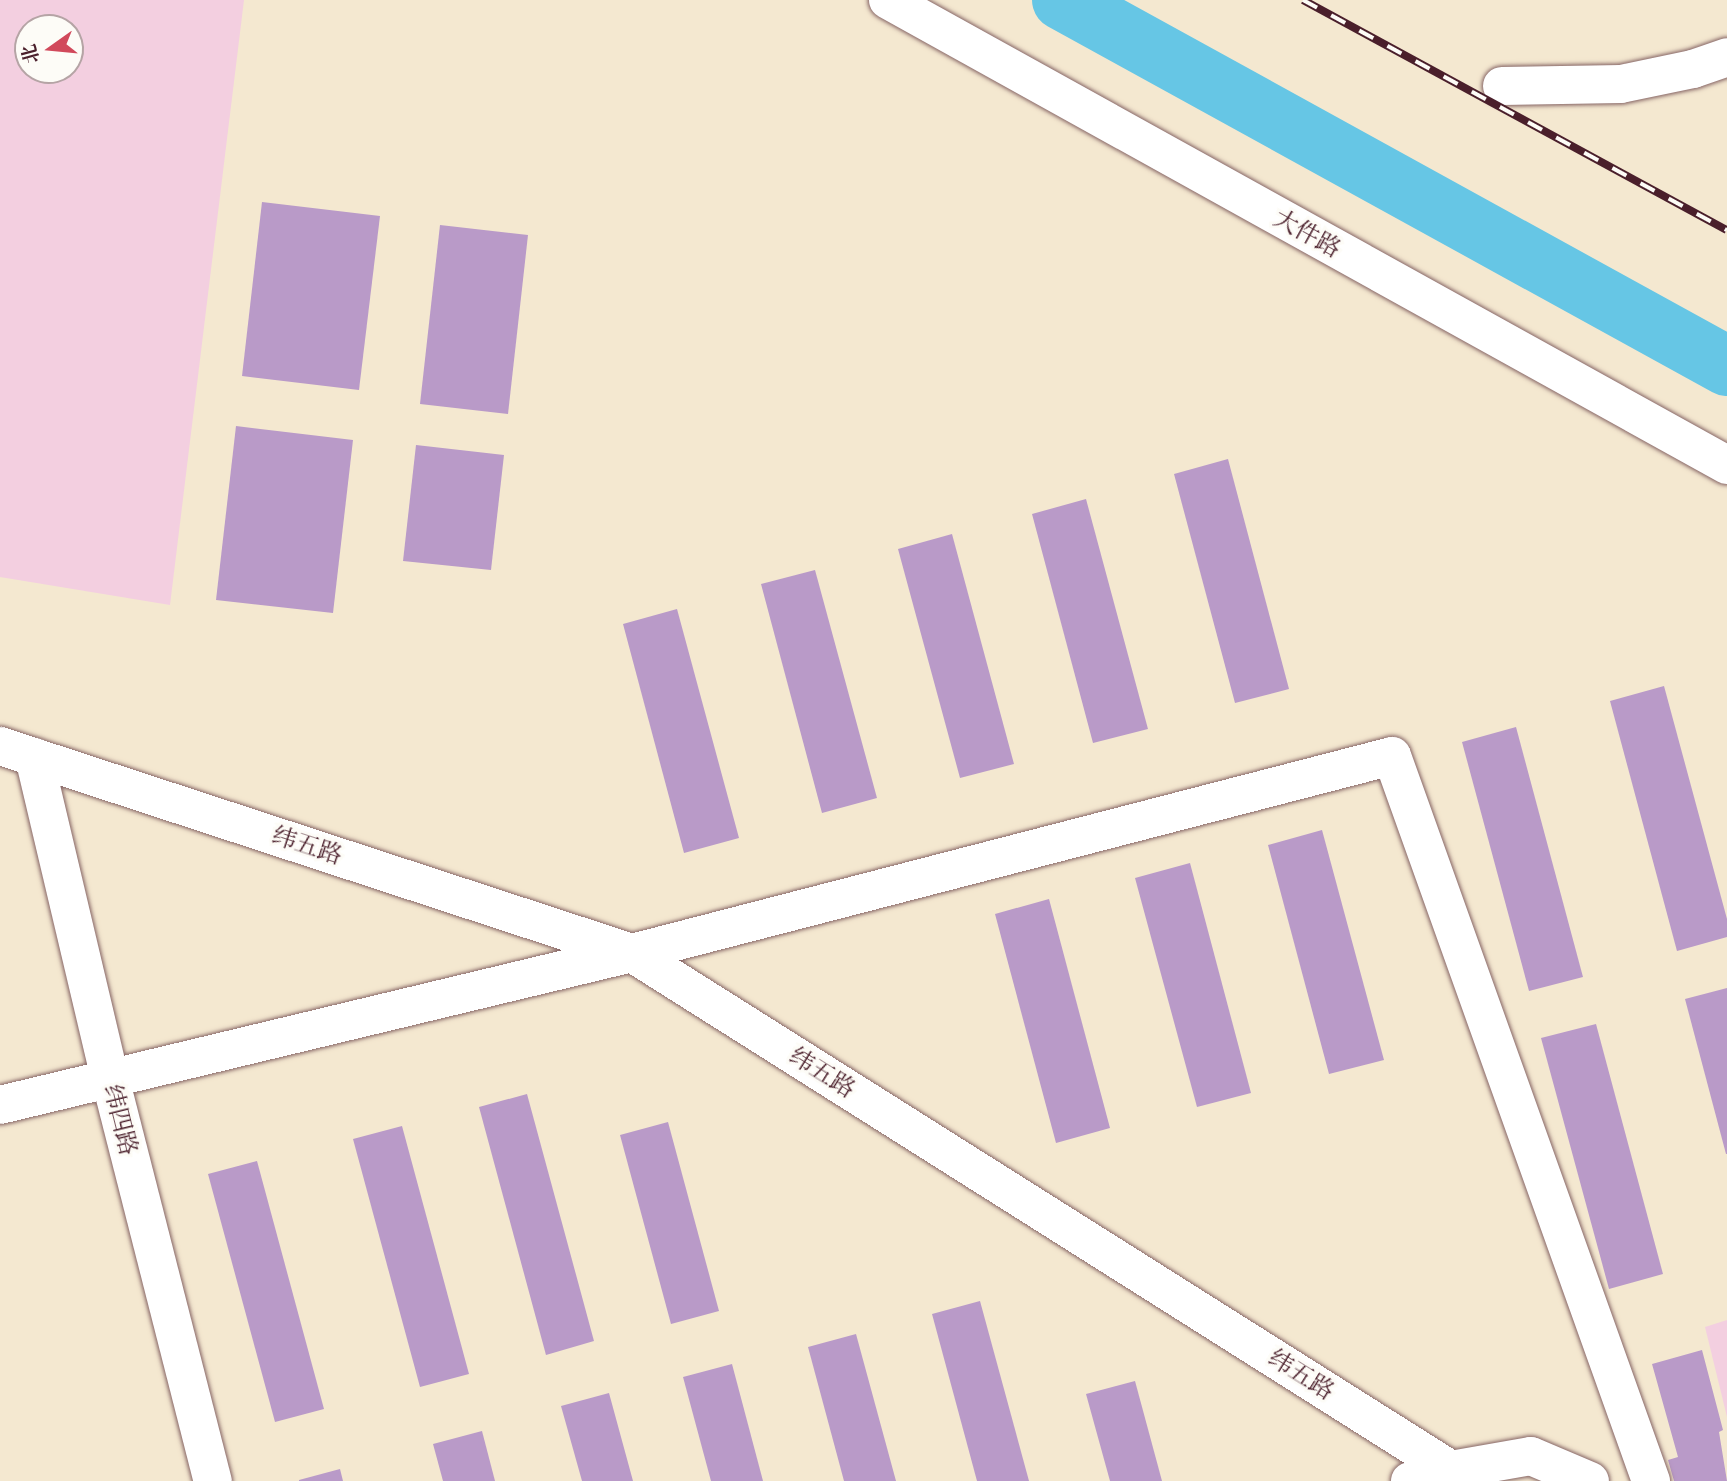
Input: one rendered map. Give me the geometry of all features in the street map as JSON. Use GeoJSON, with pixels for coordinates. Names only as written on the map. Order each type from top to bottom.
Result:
{"type":"FeatureCollection","features":[{"type":"Feature","properties":{"kind":"street","name":"大件路"},"geometry":{"type":"LineString","coordinates":[[888,0],[1727,465]]}},
{"type":"Feature","properties":{"kind":"street"},"geometry":{"type":"LineString","coordinates":[[1502,86],[1620,84],[1693,69],[1727,57]]}},
{"type":"Feature","properties":{"kind":"street","name":"纬五路"},"geometry":{"type":"LineString","coordinates":[[17,751],[632,953],[1451,1470]]}},
{"type":"Feature","properties":{"kind":"street","name":"纬四路"},"geometry":{"type":"LineString","coordinates":[[17,751],[110,1078],[214,1481]]}},
{"type":"Feature","properties":{"kind":"street"},"geometry":{"type":"LineString","coordinates":[[0,1105],[632,953],[1392,756],[1651,1481]]}},
{"type":"Feature","properties":{"kind":"street"},"geometry":{"type":"LineString","coordinates":[[1410,1481],[1451,1470],[1531,1456],[1590,1481]]}},
{"type":"Feature","properties":{"kind":"shaded area"},"geometry":{"type":"Polygon","coordinates":[[[0,0],[244,0],[170,605],[0,577],[0,0]]]}},
{"type":"Feature","properties":{"kind":"shaded area"},"geometry":{"type":"Polygon","coordinates":[[[1727,1320],[1727,1417],[1705,1327],[1727,1320]]]}},
{"type":"Feature","properties":{"kind":"building"},"geometry":{"type":"Polygon","coordinates":[[[262,202],[380,216],[359,390],[242,376],[262,202]]]}},
{"type":"Feature","properties":{"kind":"building"},"geometry":{"type":"Polygon","coordinates":[[[440,225],[528,235],[508,414],[420,404],[440,225]]]}},
{"type":"Feature","properties":{"kind":"building"},"geometry":{"type":"Polygon","coordinates":[[[236,426],[353,440],[333,613],[216,600],[236,426]]]}},
{"type":"Feature","properties":{"kind":"building"},"geometry":{"type":"Polygon","coordinates":[[[416,445],[504,455],[491,570],[403,561],[416,445]]]}},
{"type":"Feature","properties":{"kind":"building"},"geometry":{"type":"Polygon","coordinates":[[[1228,459],[1289,689],[1235,703],[1174,474],[1228,459]]]}},
{"type":"Feature","properties":{"kind":"building"},"geometry":{"type":"Polygon","coordinates":[[[1086,499],[1148,729],[1093,743],[1032,514],[1086,499]]]}},
{"type":"Feature","properties":{"kind":"building"},"geometry":{"type":"Polygon","coordinates":[[[952,534],[1014,764],[960,778],[898,549],[952,534]]]}},
{"type":"Feature","properties":{"kind":"building"},"geometry":{"type":"Polygon","coordinates":[[[815,570],[877,798],[822,813],[761,584],[815,570]]]}},
{"type":"Feature","properties":{"kind":"building"},"geometry":{"type":"Polygon","coordinates":[[[677,609],[739,838],[684,853],[623,624],[677,609]]]}},
{"type":"Feature","properties":{"kind":"building"},"geometry":{"type":"Polygon","coordinates":[[[1664,686],[1727,919],[1727,937],[1677,951],[1610,701],[1664,686]]]}},
{"type":"Feature","properties":{"kind":"building"},"geometry":{"type":"Polygon","coordinates":[[[1516,727],[1583,977],[1529,991],[1462,742],[1516,727]]]}},
{"type":"Feature","properties":{"kind":"building"},"geometry":{"type":"Polygon","coordinates":[[[1322,830],[1384,1060],[1329,1074],[1268,845],[1322,830]]]}},
{"type":"Feature","properties":{"kind":"building"},"geometry":{"type":"Polygon","coordinates":[[[1190,863],[1251,1093],[1197,1107],[1135,878],[1190,863]]]}},
{"type":"Feature","properties":{"kind":"building"},"geometry":{"type":"Polygon","coordinates":[[[1049,899],[1110,1128],[1056,1143],[995,914],[1049,899]]]}},
{"type":"Feature","properties":{"kind":"building"},"geometry":{"type":"Polygon","coordinates":[[[1727,988],[1727,1154],[1726,1154],[1685,999],[1727,988]]]}},
{"type":"Feature","properties":{"kind":"building"},"geometry":{"type":"Polygon","coordinates":[[[1596,1024],[1663,1274],[1609,1289],[1541,1038],[1596,1024]]]}},
{"type":"Feature","properties":{"kind":"building"},"geometry":{"type":"Polygon","coordinates":[[[527,1094],[594,1341],[546,1355],[479,1107],[527,1094]]]}},
{"type":"Feature","properties":{"kind":"building"},"geometry":{"type":"Polygon","coordinates":[[[668,1122],[719,1311],[671,1324],[620,1135],[668,1122]]]}},
{"type":"Feature","properties":{"kind":"building"},"geometry":{"type":"Polygon","coordinates":[[[402,1126],[469,1374],[420,1387],[353,1139],[402,1126]]]}},
{"type":"Feature","properties":{"kind":"building"},"geometry":{"type":"Polygon","coordinates":[[[257,1161],[324,1409],[275,1422],[208,1174],[257,1161]]]}},
{"type":"Feature","properties":{"kind":"building"},"geometry":{"type":"Polygon","coordinates":[[[980,1301],[1029,1481],[977,1481],[932,1314],[980,1301]]]}},
{"type":"Feature","properties":{"kind":"building"},"geometry":{"type":"Polygon","coordinates":[[[856,1334],[896,1481],[844,1481],[808,1347],[856,1334]]]}},
{"type":"Feature","properties":{"kind":"building"},"geometry":{"type":"Polygon","coordinates":[[[1702,1350],[1723,1430],[1719,1432],[1727,1481],[1674,1481],[1668,1460],[1678,1457],[1652,1364],[1702,1350]]]}},
{"type":"Feature","properties":{"kind":"building"},"geometry":{"type":"Polygon","coordinates":[[[732,1364],[763,1481],[711,1481],[683,1377],[732,1364]]]}},
{"type":"Feature","properties":{"kind":"building"},"geometry":{"type":"Polygon","coordinates":[[[1135,1381],[1162,1481],[1110,1481],[1086,1394],[1135,1381]]]}},
{"type":"Feature","properties":{"kind":"building"},"geometry":{"type":"Polygon","coordinates":[[[609,1393],[633,1481],[582,1481],[561,1406],[609,1393]]]}},
{"type":"Feature","properties":{"kind":"building"},"geometry":{"type":"Polygon","coordinates":[[[482,1431],[495,1481],[443,1481],[433,1444],[482,1431]]]}},
{"type":"Feature","properties":{"kind":"building"},"geometry":{"type":"Polygon","coordinates":[[[340,1469],[343,1481],[299,1481],[299,1480],[340,1469]]]}},
{"type":"Feature","properties":{"kind":"waterway"},"geometry":{"type":"LineString","coordinates":[[1062,0],[1727,366]]}},
{"type":"Feature","properties":{"kind":"railway"},"geometry":{"type":"LineString","coordinates":[[1303,0],[1727,230]]}}]}
